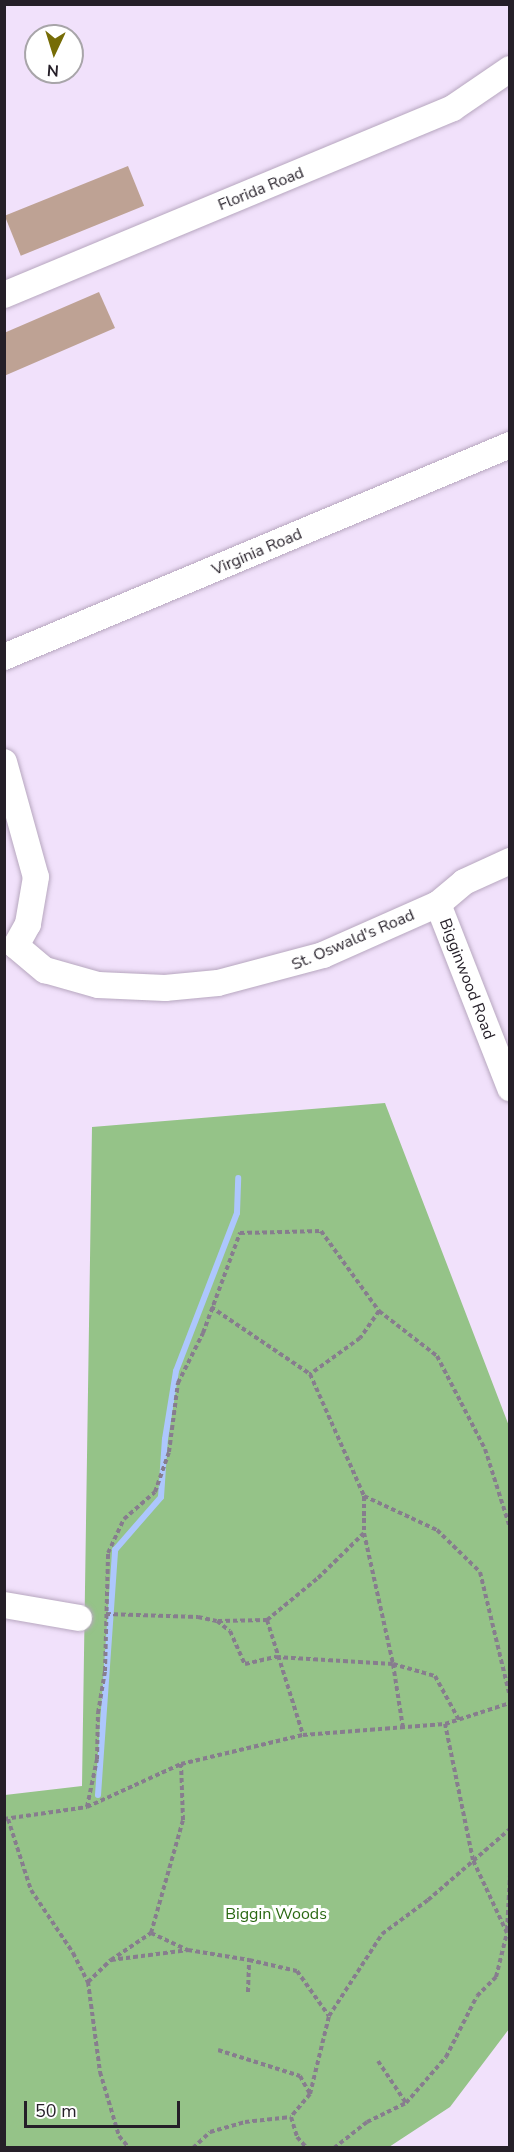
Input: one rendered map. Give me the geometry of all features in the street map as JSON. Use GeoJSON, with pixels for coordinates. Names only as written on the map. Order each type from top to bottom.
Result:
{"type":"FeatureCollection","features":[{"type":"Feature","properties":{"kind":"street","name":"Florida Road"},"geometry":{"type":"LineString","coordinates":[[4,295],[453,108],[510,69]]}},
{"type":"Feature","properties":{"kind":"street","name":"Virginia Road"},"geometry":{"type":"LineString","coordinates":[[4,657],[510,445]]}},
{"type":"Feature","properties":{"kind":"street"},"geometry":{"type":"LineString","coordinates":[[4,762],[36,877],[28,924],[10,948]]}},
{"type":"Feature","properties":{"kind":"street","name":"St. Oswald's Road"},"geometry":{"type":"LineString","coordinates":[[10,948],[45,970],[68,979],[134,988],[190,987],[289,967],[438,904],[464,882],[510,861]]}},
{"type":"Feature","properties":{"kind":"street","name":"Bigginwood Road"},"geometry":{"type":"LineString","coordinates":[[438,904],[510,1088]]}},
{"type":"Feature","properties":{"kind":"street"},"geometry":{"type":"LineString","coordinates":[[4,1605],[79,1618]]}},
{"type":"Feature","properties":{"kind":"path"},"geometry":{"type":"LineString","coordinates":[[87,1807],[97,1759],[108,1553],[116,1530],[155,1492],[169,1452],[178,1383],[203,1333],[240,1233],[321,1231],[378,1311],[437,1356],[485,1449],[510,1528]]}},
{"type":"Feature","properties":{"kind":"path"},"geometry":{"type":"LineString","coordinates":[[211,1307],[310,1374],[364,1496],[364,1533],[393,1664],[403,1728]]}},
{"type":"Feature","properties":{"kind":"path"},"geometry":{"type":"LineString","coordinates":[[310,1374],[360,1338],[378,1311]]}},
{"type":"Feature","properties":{"kind":"path"},"geometry":{"type":"LineString","coordinates":[[364,1496],[437,1530],[480,1572],[495,1621],[510,1697]]}},
{"type":"Feature","properties":{"kind":"path"},"geometry":{"type":"LineString","coordinates":[[79,1618],[106,1614],[198,1617],[217,1621],[267,1620],[318,1578],[364,1533]]}},
{"type":"Feature","properties":{"kind":"path"},"geometry":{"type":"LineString","coordinates":[[267,1620],[276,1657],[303,1735]]}},
{"type":"Feature","properties":{"kind":"path"},"geometry":{"type":"LineString","coordinates":[[217,1621],[230,1631],[245,1664],[276,1657],[393,1664],[435,1676],[459,1720]]}},
{"type":"Feature","properties":{"kind":"path"},"geometry":{"type":"LineString","coordinates":[[129,2148],[119,2136],[100,2072],[88,1982],[73,1953],[31,1890],[6,1819],[87,1807],[181,1764],[303,1735],[445,1725],[510,1703]]}},
{"type":"Feature","properties":{"kind":"path"},"geometry":{"type":"LineString","coordinates":[[445,1725],[472,1860],[507,1933]]}},
{"type":"Feature","properties":{"kind":"path"},"geometry":{"type":"LineString","coordinates":[[88,1982],[111,1960],[151,1933],[183,1820],[181,1764]]}},
{"type":"Feature","properties":{"kind":"path"},"geometry":{"type":"LineString","coordinates":[[194,2148],[210,2132],[245,2122],[291,2117],[310,2094],[329,2016],[382,1934],[510,1829]]}},
{"type":"Feature","properties":{"kind":"path"},"geometry":{"type":"LineString","coordinates":[[334,2148],[367,2122],[406,2103],[446,2057],[477,1996],[496,1977],[507,1933],[510,1874]]}},
{"type":"Feature","properties":{"kind":"path"},"geometry":{"type":"LineString","coordinates":[[151,1933],[188,1950],[297,1971],[329,2016]]}},
{"type":"Feature","properties":{"kind":"path"},"geometry":{"type":"LineString","coordinates":[[111,1960],[188,1950]]}},
{"type":"Feature","properties":{"kind":"path"},"geometry":{"type":"LineString","coordinates":[[248,1992],[249,1960]]}},
{"type":"Feature","properties":{"kind":"path"},"geometry":{"type":"LineString","coordinates":[[218,2050],[300,2076],[310,2094]]}},
{"type":"Feature","properties":{"kind":"path"},"geometry":{"type":"LineString","coordinates":[[378,2061],[406,2103]]}},
{"type":"Feature","properties":{"kind":"path"},"geometry":{"type":"LineString","coordinates":[[291,2117],[297,2137],[307,2148]]}},
{"type":"Feature","properties":{"kind":"green space","name":"Biggin Woods"},"geometry":{"type":"Polygon","coordinates":[[[385,1103],[509,1426],[509,2029],[450,2107],[389,2147],[5,2147],[5,1795],[82,1786],[92,1127],[385,1103]]]}},
{"type":"Feature","properties":{"kind":"building"},"geometry":{"type":"Polygon","coordinates":[[[128,166],[144,206],[21,256],[5,216],[128,166]]]}},
{"type":"Feature","properties":{"kind":"building"},"geometry":{"type":"Polygon","coordinates":[[[99,292],[115,328],[4,376],[4,333],[99,292]]]}},
{"type":"Feature","properties":{"kind":"waterway"},"geometry":{"type":"LineString","coordinates":[[98,1795],[115,1550],[161,1497],[165,1439],[176,1371],[237,1213],[238,1178]]}}]}
